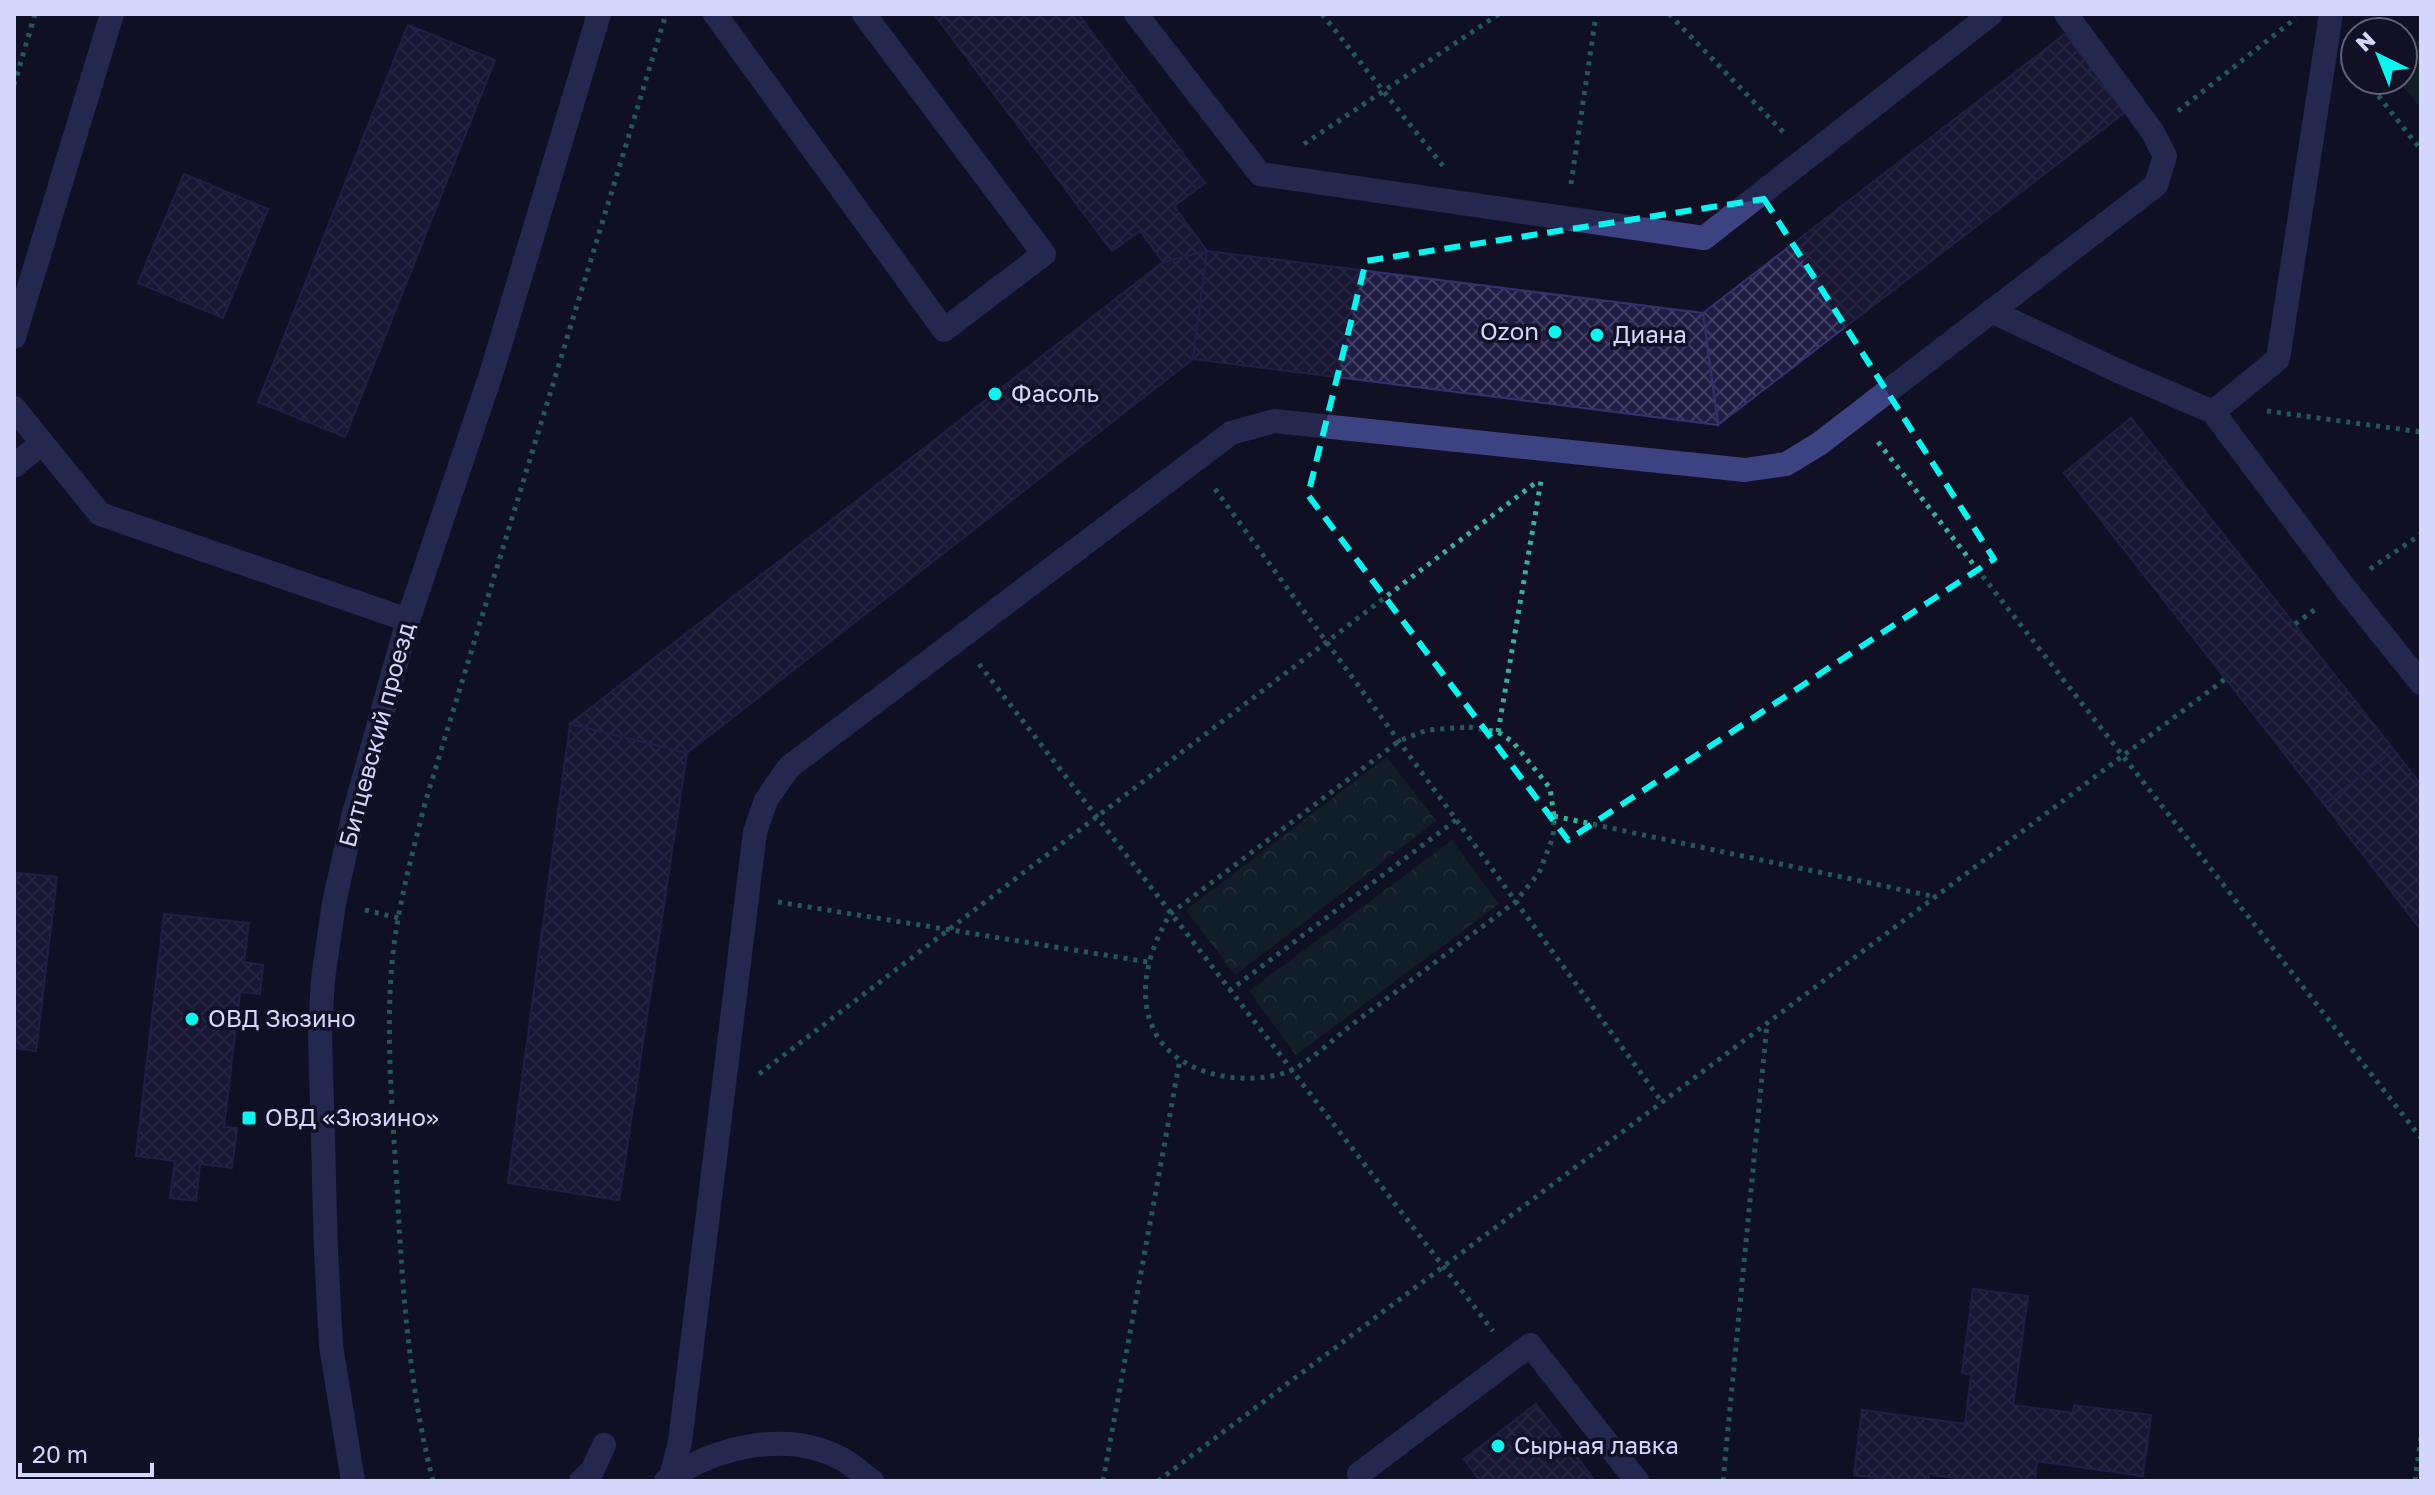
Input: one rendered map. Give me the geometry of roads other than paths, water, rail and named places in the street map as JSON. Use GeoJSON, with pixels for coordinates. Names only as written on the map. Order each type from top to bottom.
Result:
{"type":"FeatureCollection","features":[{"type":"Feature","properties":{"kind":"street"},"geometry":{"type":"LineString","coordinates":[[14,337],[112,14]]}},
{"type":"Feature","properties":{"kind":"street","name":"Битцевский проезд"},"geometry":{"type":"LineString","coordinates":[[353,1481],[331,1346],[321,1072],[323,979],[334,903],[353,817],[408,620],[492,371],[599,14]]}},
{"type":"Feature","properties":{"kind":"street"},"geometry":{"type":"LineString","coordinates":[[715,14],[944,330],[1044,254],[864,14]]}},
{"type":"Feature","properties":{"kind":"street"},"geometry":{"type":"LineString","coordinates":[[1136,14],[1260,174],[1704,238],[1991,14]]}},
{"type":"Feature","properties":{"kind":"street"},"geometry":{"type":"LineString","coordinates":[[668,1479],[680,1442],[755,832],[766,800],[789,767],[1231,433],[1274,421],[1745,470],[1786,464],[1857,414],[2156,185],[2165,156],[2152,131],[2066,14]]}},
{"type":"Feature","properties":{"kind":"street"},"geometry":{"type":"LineString","coordinates":[[2217,408],[2278,359],[2331,14]]}},
{"type":"Feature","properties":{"kind":"street"},"geometry":{"type":"LineString","coordinates":[[1991,311],[2116,370],[2217,408],[2344,587],[2421,683]]}},
{"type":"Feature","properties":{"kind":"street"},"geometry":{"type":"LineString","coordinates":[[14,408],[100,514],[408,620]]}},
{"type":"Feature","properties":{"kind":"street"},"geometry":{"type":"LineString","coordinates":[[14,466],[42,443]]}},
{"type":"Feature","properties":{"kind":"street"},"geometry":{"type":"LineString","coordinates":[[1359,1474],[1530,1345],[1637,1481]]}},
{"type":"Feature","properties":{"kind":"street"},"geometry":{"type":"LineString","coordinates":[[581,1481],[592,1471],[604,1445]]}},
{"type":"Feature","properties":{"kind":"street"},"geometry":{"type":"LineString","coordinates":[[668,1479],[722,1451],[763,1445],[808,1446],[842,1459],[872,1481]]}},
{"type":"Feature","properties":{"kind":"place","name":"Ozon"},"geometry":{"type":"Point","coordinates":[1555,332]}},
{"type":"Feature","properties":{"kind":"place","name":"Диана"},"geometry":{"type":"Point","coordinates":[1597,335]}},
{"type":"Feature","properties":{"kind":"place","name":"Фасоль"},"geometry":{"type":"Point","coordinates":[995,394]}},
{"type":"Feature","properties":{"kind":"place","name":"ОВД Зюзино"},"geometry":{"type":"Point","coordinates":[192,1019]}},
{"type":"Feature","properties":{"kind":"place","name":"ОВД «Зюзино»"},"geometry":{"type":"Point","coordinates":[249,1118]}},
{"type":"Feature","properties":{"kind":"place","name":"Сырная лавка"},"geometry":{"type":"Point","coordinates":[1498,1446]}}]}
